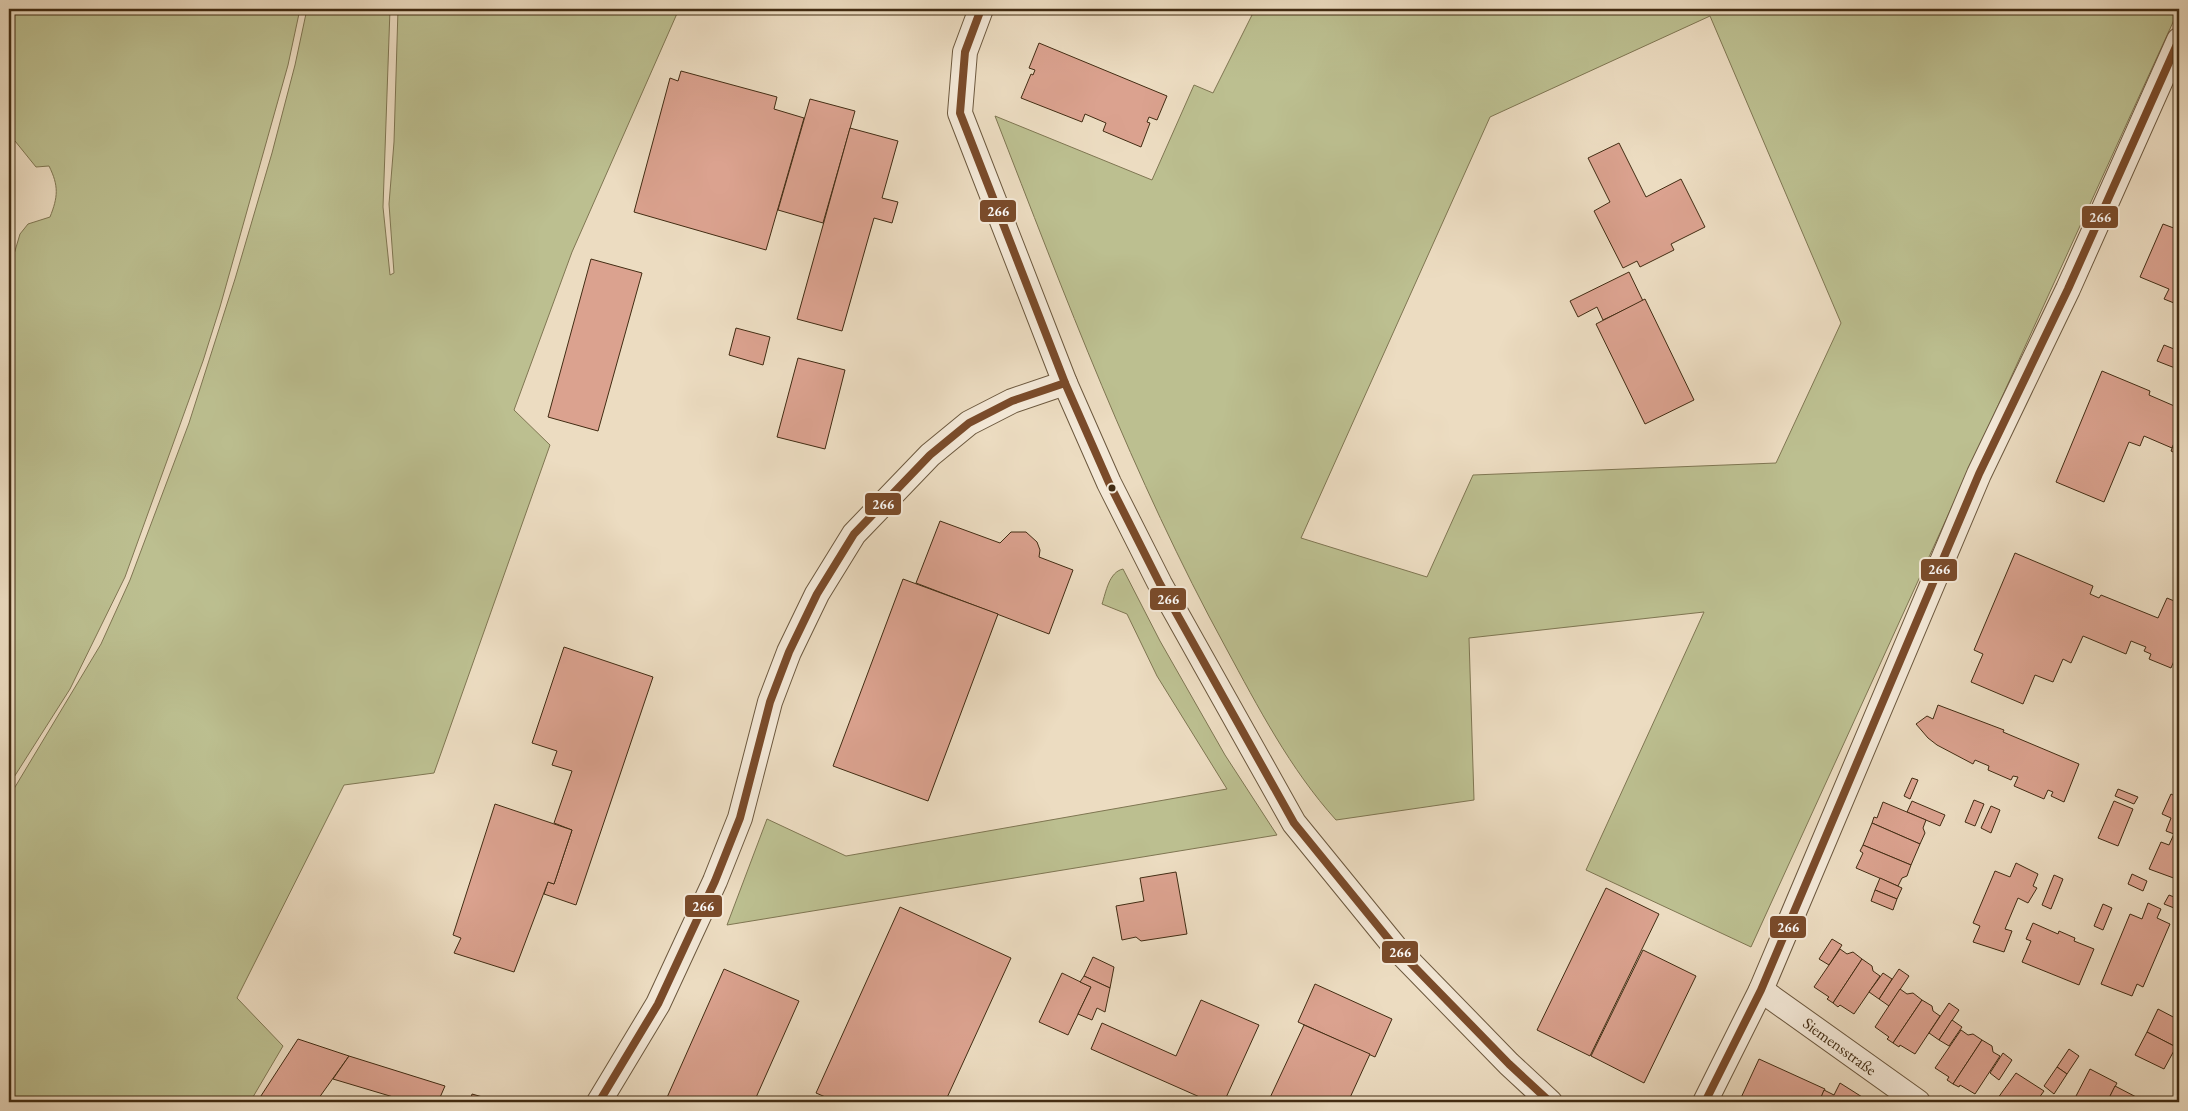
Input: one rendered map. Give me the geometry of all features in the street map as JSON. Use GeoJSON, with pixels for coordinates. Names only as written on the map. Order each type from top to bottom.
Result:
{"type":"FeatureCollection","features":[{"type":"Feature","properties":{"kind":"street"},"geometry":{"type":"LineString","coordinates":[[981,9],[965,52],[960,113],[1065,383],[1109,483],[1160,584],[1294,823],[1395,947],[1509,1064],[1550,1102]]}},
{"type":"Feature","properties":{"kind":"street"},"geometry":{"type":"LineString","coordinates":[[1705,1102],[1761,990],[1979,474],[2068,289],[2179,40]]}},
{"type":"Feature","properties":{"kind":"street"},"geometry":{"type":"LineString","coordinates":[[599,1102],[658,1004],[715,881],[740,818],[770,702],[789,652],[817,594],[854,534],[930,455],[968,424],[1012,401],[1065,383]]}},
{"type":"Feature","properties":{"kind":"street","name":"Siemensstraße"},"geometry":{"type":"LineString","coordinates":[[1761,990],[1918,1102]]}},
{"type":"Feature","properties":{"kind":"green space"},"geometry":{"type":"Polygon","coordinates":[[[9,9],[300,9],[288,65],[220,307],[203,361],[125,577],[70,689],[9,785],[9,271],[20,234],[28,224],[50,217],[55,203],[56,186],[49,166],[36,167],[15,141],[9,139],[9,9]]]}},
{"type":"Feature","properties":{"kind":"green space"},"geometry":{"type":"Polygon","coordinates":[[[307,9],[390,9],[383,207],[390,275],[394,273],[389,204],[394,142],[398,9],[679,9],[572,252],[514,410],[550,445],[434,773],[344,785],[237,998],[283,1046],[250,1102],[9,1102],[9,797],[101,644],[130,580],[189,423],[235,279],[272,153],[295,65],[307,9]]]}},
{"type":"Feature","properties":{"kind":"green space"},"geometry":{"type":"Polygon","coordinates":[[[1255,9],[2179,9],[1751,947],[1586,870],[1704,612],[1469,638],[1474,800],[1336,820],[1289,759],[1192,584],[1130,452],[1074,319],[995,116],[1152,180],[1194,85],[1213,93],[1255,9]],[[1710,16],[1490,117],[1301,538],[1427,577],[1473,475],[1776,463],[1841,323],[1710,16]]]}},
{"type":"Feature","properties":{"kind":"green space"},"geometry":{"type":"Polygon","coordinates":[[[1123,569],[1160,641],[1225,755],[1277,835],[727,925],[767,819],[846,856],[1227,789],[1157,676],[1127,614],[1102,604],[1111,578],[1123,569]]]}},
{"type":"Feature","properties":{"kind":"building"},"geometry":{"type":"Polygon","coordinates":[[[1039,43],[1167,96],[1157,120],[1149,117],[1147,122],[1150,123],[1141,147],[1103,131],[1106,123],[1085,114],[1082,122],[1021,98],[1031,74],[1033,75],[1035,70],[1029,68],[1039,43]]]}},
{"type":"Feature","properties":{"kind":"building"},"geometry":{"type":"Polygon","coordinates":[[[681,71],[777,97],[774,109],[804,118],[766,250],[634,212],[670,78],[678,81],[681,71]]]}},
{"type":"Feature","properties":{"kind":"building"},"geometry":{"type":"Polygon","coordinates":[[[810,99],[855,111],[823,223],[778,210],[810,99]]]}},
{"type":"Feature","properties":{"kind":"building"},"geometry":{"type":"Polygon","coordinates":[[[850,128],[898,141],[882,198],[898,202],[892,223],[874,218],[842,331],[797,319],[850,128]]]}},
{"type":"Feature","properties":{"kind":"building"},"geometry":{"type":"Polygon","coordinates":[[[1619,143],[1646,197],[1681,179],[1705,227],[1671,244],[1674,250],[1640,267],[1637,261],[1623,268],[1594,211],[1610,202],[1588,158],[1619,143]]]}},
{"type":"Feature","properties":{"kind":"building"},"geometry":{"type":"Polygon","coordinates":[[[2163,224],[2179,230],[2179,305],[2164,299],[2169,289],[2140,277],[2163,224]]]}},
{"type":"Feature","properties":{"kind":"building"},"geometry":{"type":"Polygon","coordinates":[[[591,259],[642,273],[598,431],[548,417],[591,259]]]}},
{"type":"Feature","properties":{"kind":"building"},"geometry":{"type":"Polygon","coordinates":[[[1629,272],[1643,301],[1603,320],[1597,307],[1578,317],[1570,301],[1629,272]]]}},
{"type":"Feature","properties":{"kind":"building"},"geometry":{"type":"Polygon","coordinates":[[[1645,299],[1694,400],[1645,424],[1596,324],[1645,299]]]}},
{"type":"Feature","properties":{"kind":"building"},"geometry":{"type":"Polygon","coordinates":[[[736,328],[770,337],[763,365],[729,355],[736,328]]]}},
{"type":"Feature","properties":{"kind":"building"},"geometry":{"type":"Polygon","coordinates":[[[2164,345],[2179,351],[2179,358],[2175,368],[2157,361],[2164,345]]]}},
{"type":"Feature","properties":{"kind":"building"},"geometry":{"type":"Polygon","coordinates":[[[798,358],[845,370],[825,449],[777,437],[798,358]]]}},
{"type":"Feature","properties":{"kind":"building"},"geometry":{"type":"Polygon","coordinates":[[[2102,371],[2150,391],[2149,395],[2179,408],[2179,431],[2172,448],[2144,436],[2140,446],[2129,442],[2104,502],[2056,482],[2102,371]]]}},
{"type":"Feature","properties":{"kind":"building"},"geometry":{"type":"Polygon","coordinates":[[[2179,431],[2179,455],[2171,451],[2179,431]]]}},
{"type":"Feature","properties":{"kind":"building"},"geometry":{"type":"Polygon","coordinates":[[[940,521],[1000,543],[1011,532],[1026,532],[1037,542],[1040,550],[1039,557],[1073,570],[1049,634],[916,583],[940,521]]]}},
{"type":"Feature","properties":{"kind":"building"},"geometry":{"type":"Polygon","coordinates":[[[2015,553],[2093,586],[2090,594],[2099,598],[2101,595],[2158,618],[2167,598],[2179,603],[2179,649],[2171,668],[2149,659],[2151,654],[2144,651],[2146,647],[2131,641],[2126,654],[2083,636],[2071,663],[2063,659],[2053,682],[2035,675],[2023,704],[1971,682],[1983,654],[1974,650],[2015,553]]]}},
{"type":"Feature","properties":{"kind":"building"},"geometry":{"type":"Polygon","coordinates":[[[903,579],[998,614],[928,801],[833,766],[903,579]]]}},
{"type":"Feature","properties":{"kind":"building"},"geometry":{"type":"Polygon","coordinates":[[[564,647],[653,677],[576,905],[544,894],[548,882],[554,884],[572,830],[554,823],[572,771],[552,765],[557,751],[532,743],[564,647]]]}},
{"type":"Feature","properties":{"kind":"building"},"geometry":{"type":"Polygon","coordinates":[[[1938,705],[2004,730],[2003,732],[2079,764],[2064,802],[2051,796],[2053,792],[2048,790],[2044,799],[2014,786],[2018,777],[2013,776],[2011,780],[1988,770],[1989,766],[1975,760],[1973,764],[1937,745],[1916,724],[1927,716],[1933,719],[1938,705]]]}},
{"type":"Feature","properties":{"kind":"building"},"geometry":{"type":"Polygon","coordinates":[[[1912,778],[1918,780],[1910,799],[1904,796],[1912,778]]]}},
{"type":"Feature","properties":{"kind":"building"},"geometry":{"type":"Polygon","coordinates":[[[2118,789],[2138,797],[2134,804],[2115,796],[2118,789]]]}},
{"type":"Feature","properties":{"kind":"building"},"geometry":{"type":"Polygon","coordinates":[[[2171,794],[2179,798],[2179,880],[2149,869],[2161,842],[2169,845],[2174,834],[2166,831],[2171,818],[2162,814],[2171,794]]]}},
{"type":"Feature","properties":{"kind":"building"},"geometry":{"type":"Polygon","coordinates":[[[1974,800],[1984,804],[1975,826],[1965,822],[1974,800]]]}},
{"type":"Feature","properties":{"kind":"building"},"geometry":{"type":"Polygon","coordinates":[[[1912,801],[1945,815],[1940,826],[1907,812],[1912,801]]]}},
{"type":"Feature","properties":{"kind":"building"},"geometry":{"type":"Polygon","coordinates":[[[2114,801],[2133,809],[2118,846],[2098,838],[2114,801]]]}},
{"type":"Feature","properties":{"kind":"building"},"geometry":{"type":"Polygon","coordinates":[[[1883,802],[1926,820],[1923,828],[1925,833],[1920,844],[1872,823],[1874,817],[1877,818],[1883,802]]]}},
{"type":"Feature","properties":{"kind":"building"},"geometry":{"type":"Polygon","coordinates":[[[495,804],[572,830],[554,884],[548,882],[514,972],[454,953],[461,938],[453,935],[495,804]]]}},
{"type":"Feature","properties":{"kind":"building"},"geometry":{"type":"Polygon","coordinates":[[[1991,806],[2000,810],[1991,833],[1981,828],[1991,806]]]}},
{"type":"Feature","properties":{"kind":"building"},"geometry":{"type":"Polygon","coordinates":[[[1872,823],[1920,844],[1911,865],[1863,845],[1872,823]]]}},
{"type":"Feature","properties":{"kind":"building"},"geometry":{"type":"Polygon","coordinates":[[[1863,845],[1911,865],[1907,876],[1902,878],[1898,886],[1856,868],[1863,853],[1860,851],[1863,845]]]}},
{"type":"Feature","properties":{"kind":"building"},"geometry":{"type":"Polygon","coordinates":[[[2016,863],[2038,874],[2033,886],[2037,888],[2028,903],[2018,898],[2005,929],[2012,931],[2004,952],[1973,942],[1980,926],[1973,923],[1995,871],[2010,877],[2016,863]]]}},
{"type":"Feature","properties":{"kind":"building"},"geometry":{"type":"Polygon","coordinates":[[[1176,872],[1187,934],[1141,941],[1136,937],[1122,940],[1116,906],[1144,901],[1140,878],[1176,872]]]}},
{"type":"Feature","properties":{"kind":"building"},"geometry":{"type":"Polygon","coordinates":[[[2132,874],[2147,881],[2143,891],[2128,884],[2132,874]]]}},
{"type":"Feature","properties":{"kind":"building"},"geometry":{"type":"Polygon","coordinates":[[[2054,875],[2063,879],[2051,909],[2042,905],[2054,875]]]}},
{"type":"Feature","properties":{"kind":"building"},"geometry":{"type":"Polygon","coordinates":[[[1880,878],[1902,888],[1897,899],[1875,890],[1880,878]]]}},
{"type":"Feature","properties":{"kind":"building"},"geometry":{"type":"Polygon","coordinates":[[[1606,888],[1659,914],[1590,1056],[1537,1030],[1606,888]]]}},
{"type":"Feature","properties":{"kind":"building"},"geometry":{"type":"Polygon","coordinates":[[[1875,890],[1897,899],[1893,910],[1871,901],[1875,890]]]}},
{"type":"Feature","properties":{"kind":"building"},"geometry":{"type":"Polygon","coordinates":[[[2169,895],[2179,899],[2179,910],[2164,904],[2169,895]]]}},
{"type":"Feature","properties":{"kind":"building"},"geometry":{"type":"Polygon","coordinates":[[[2148,903],[2161,909],[2157,918],[2170,924],[2143,987],[2137,984],[2132,996],[2101,984],[2130,914],[2142,919],[2148,903]]]}},
{"type":"Feature","properties":{"kind":"building"},"geometry":{"type":"Polygon","coordinates":[[[2103,904],[2112,908],[2103,930],[2094,926],[2103,904]]]}},
{"type":"Feature","properties":{"kind":"building"},"geometry":{"type":"Polygon","coordinates":[[[900,907],[1011,958],[945,1102],[837,1102],[816,1093],[900,907]]]}},
{"type":"Feature","properties":{"kind":"building"},"geometry":{"type":"Polygon","coordinates":[[[2033,923],[2058,934],[2059,931],[2075,938],[2074,941],[2094,949],[2079,985],[2022,962],[2031,941],[2026,939],[2033,923]]]}},
{"type":"Feature","properties":{"kind":"building"},"geometry":{"type":"Polygon","coordinates":[[[1832,939],[1842,945],[1829,965],[1819,959],[1832,939]]]}},
{"type":"Feature","properties":{"kind":"building"},"geometry":{"type":"Polygon","coordinates":[[[1840,949],[1847,954],[1853,952],[1862,959],[1833,1003],[1827,999],[1829,997],[1814,987],[1840,949]]]}},
{"type":"Feature","properties":{"kind":"building"},"geometry":{"type":"Polygon","coordinates":[[[1643,950],[1696,976],[1644,1083],[1591,1056],[1643,950]]]}},
{"type":"Feature","properties":{"kind":"building"},"geometry":{"type":"Polygon","coordinates":[[[1093,957],[1114,967],[1110,988],[1084,976],[1093,957]]]}},
{"type":"Feature","properties":{"kind":"building"},"geometry":{"type":"Polygon","coordinates":[[[1862,959],[1872,966],[1873,971],[1880,976],[1854,1014],[1833,1003],[1862,959]]]}},
{"type":"Feature","properties":{"kind":"building"},"geometry":{"type":"Polygon","coordinates":[[[724,969],[799,1001],[754,1102],[665,1102],[724,969]]]}},
{"type":"Feature","properties":{"kind":"building"},"geometry":{"type":"Polygon","coordinates":[[[1899,969],[1909,976],[1889,1006],[1879,999],[1899,969]]]}},
{"type":"Feature","properties":{"kind":"building"},"geometry":{"type":"Polygon","coordinates":[[[1062,973],[1091,987],[1068,1035],[1039,1022],[1062,973]]]}},
{"type":"Feature","properties":{"kind":"building"},"geometry":{"type":"Polygon","coordinates":[[[1883,973],[1892,979],[1879,999],[1869,992],[1883,973]]]}},
{"type":"Feature","properties":{"kind":"building"},"geometry":{"type":"Polygon","coordinates":[[[1084,976],[1110,988],[1105,1012],[1097,1008],[1092,1020],[1078,1014],[1091,987],[1080,982],[1084,976]]]}},
{"type":"Feature","properties":{"kind":"building"},"geometry":{"type":"Polygon","coordinates":[[[1315,984],[1392,1019],[1375,1057],[1298,1022],[1315,984]]]}},
{"type":"Feature","properties":{"kind":"building"},"geometry":{"type":"Polygon","coordinates":[[[1900,989],[1907,994],[1913,993],[1922,1000],[1893,1043],[1887,1039],[1889,1037],[1875,1027],[1900,989]]]}},
{"type":"Feature","properties":{"kind":"building"},"geometry":{"type":"Polygon","coordinates":[[[1201,1000],[1259,1025],[1224,1102],[1211,1102],[1091,1049],[1102,1023],[1176,1056],[1201,1000]]]}},
{"type":"Feature","properties":{"kind":"building"},"geometry":{"type":"Polygon","coordinates":[[[1922,1000],[1932,1006],[1933,1011],[1940,1016],[1915,1054],[1893,1043],[1922,1000]]]}},
{"type":"Feature","properties":{"kind":"building"},"geometry":{"type":"Polygon","coordinates":[[[1949,1003],[1959,1010],[1939,1040],[1929,1033],[1949,1003]]]}},
{"type":"Feature","properties":{"kind":"building"},"geometry":{"type":"Polygon","coordinates":[[[2158,1009],[2179,1020],[2179,1039],[2176,1047],[2147,1032],[2158,1009]]]}},
{"type":"Feature","properties":{"kind":"building"},"geometry":{"type":"Polygon","coordinates":[[[1952,1020],[1962,1027],[1949,1046],[1939,1040],[1952,1020]]]}},
{"type":"Feature","properties":{"kind":"building"},"geometry":{"type":"Polygon","coordinates":[[[1304,1025],[1370,1054],[1348,1102],[1268,1102],[1304,1025]]]}},
{"type":"Feature","properties":{"kind":"building"},"geometry":{"type":"Polygon","coordinates":[[[1961,1030],[1968,1035],[1973,1034],[1982,1040],[1953,1084],[1947,1080],[1949,1077],[1935,1068],[1961,1030]]]}},
{"type":"Feature","properties":{"kind":"building"},"geometry":{"type":"Polygon","coordinates":[[[2147,1032],[2176,1047],[2164,1069],[2135,1055],[2147,1032]]]}},
{"type":"Feature","properties":{"kind":"building"},"geometry":{"type":"Polygon","coordinates":[[[298,1039],[349,1056],[316,1102],[257,1102],[298,1039]]]}},
{"type":"Feature","properties":{"kind":"building"},"geometry":{"type":"Polygon","coordinates":[[[1982,1040],[1992,1046],[1993,1052],[2000,1056],[1975,1094],[1960,1085],[1959,1087],[1953,1084],[1982,1040]]]}},
{"type":"Feature","properties":{"kind":"building"},"geometry":{"type":"Polygon","coordinates":[[[2069,1049],[2079,1056],[2067,1074],[2057,1067],[2069,1049]]]}},
{"type":"Feature","properties":{"kind":"building"},"geometry":{"type":"Polygon","coordinates":[[[2003,1053],[2012,1060],[1999,1080],[1990,1073],[2003,1053]]]}},
{"type":"Feature","properties":{"kind":"building"},"geometry":{"type":"Polygon","coordinates":[[[349,1056],[445,1086],[438,1102],[410,1102],[333,1079],[349,1056]]]}},
{"type":"Feature","properties":{"kind":"building"},"geometry":{"type":"Polygon","coordinates":[[[1759,1059],[1825,1089],[1819,1102],[1739,1102],[1759,1059]]]}},
{"type":"Feature","properties":{"kind":"building"},"geometry":{"type":"Polygon","coordinates":[[[2057,1067],[2067,1074],[2054,1094],[2044,1086],[2057,1067]]]}},
{"type":"Feature","properties":{"kind":"building"},"geometry":{"type":"Polygon","coordinates":[[[2090,1069],[2117,1083],[2107,1102],[2084,1102],[2075,1098],[2090,1069]]]}},
{"type":"Feature","properties":{"kind":"building"},"geometry":{"type":"Polygon","coordinates":[[[2016,1073],[2044,1091],[2036,1102],[1995,1102],[2016,1073]]]}},
{"type":"Feature","properties":{"kind":"building"},"geometry":{"type":"Polygon","coordinates":[[[1840,1083],[1870,1102],[1819,1102],[1824,1090],[1834,1095],[1840,1083]]]}},
{"type":"Feature","properties":{"kind":"building"},"geometry":{"type":"Polygon","coordinates":[[[2115,1086],[2140,1099],[2139,1102],[2107,1102],[2115,1086]]]}},
{"type":"Feature","properties":{"kind":"building"},"geometry":{"type":"Polygon","coordinates":[[[472,1094],[500,1102],[470,1102],[472,1094]]]}},
{"type":"Feature","properties":{"kind":"transit line","name":"266"},"geometry":{"type":"LineString","coordinates":[[981,9],[965,52],[960,113],[1065,383],[1109,483],[1160,584],[1294,823],[1395,947],[1509,1064],[1550,1102]]}},
{"type":"Feature","properties":{"kind":"transit line","name":"266"},"geometry":{"type":"LineString","coordinates":[[1705,1102],[1761,990],[1979,474],[2068,289],[2179,40]]}},
{"type":"Feature","properties":{"kind":"transit line","name":"266"},"geometry":{"type":"LineString","coordinates":[[599,1102],[658,1004],[715,881],[740,818],[770,702],[789,652],[817,594],[854,534],[930,455],[969,423],[1012,401],[1065,383]]}}]}
